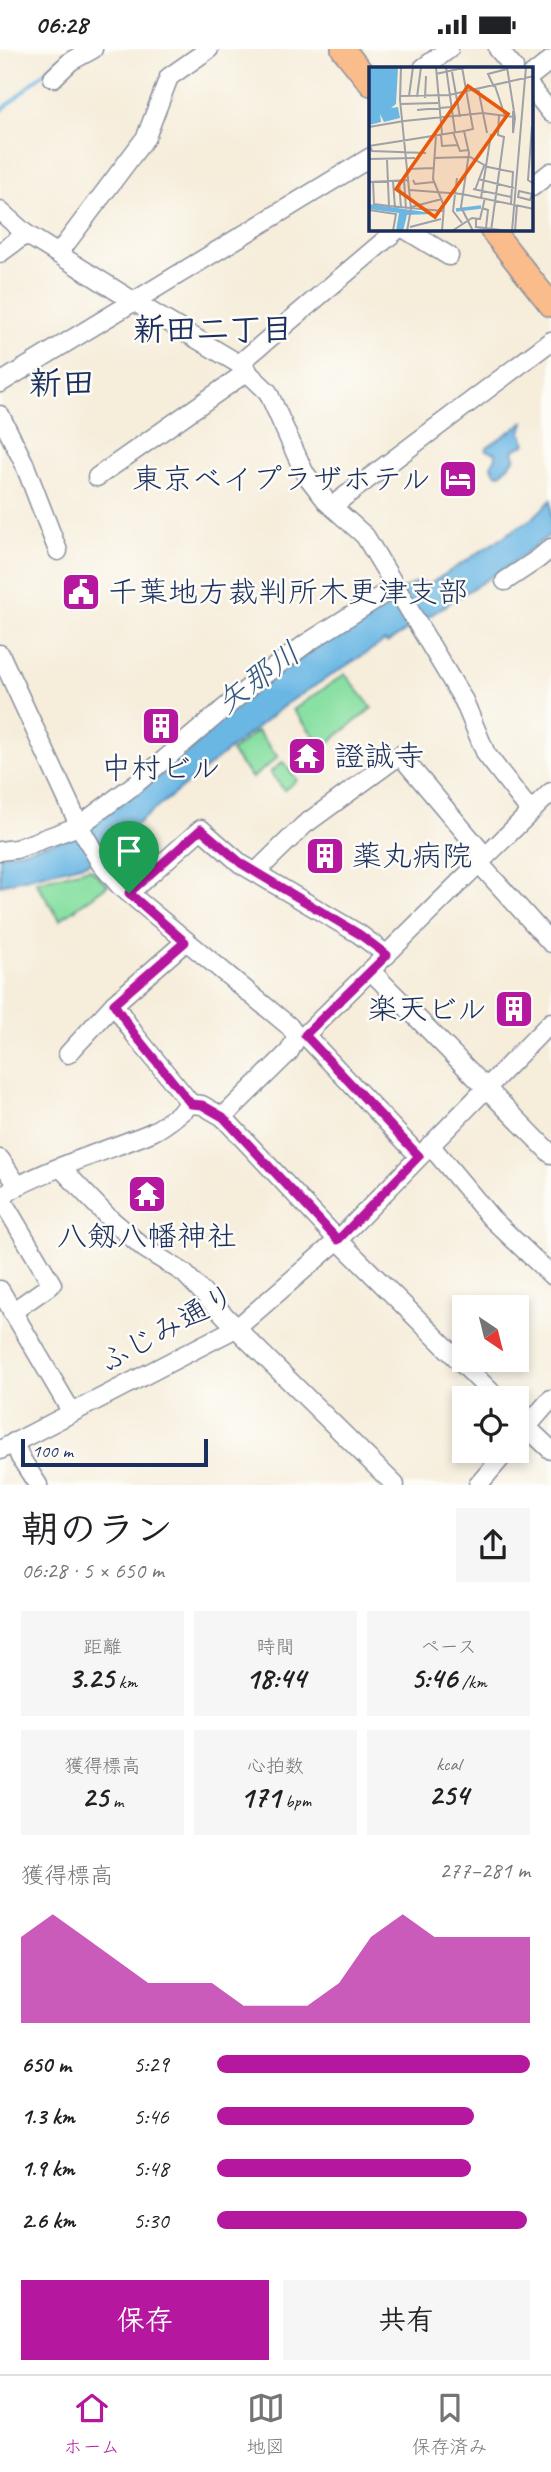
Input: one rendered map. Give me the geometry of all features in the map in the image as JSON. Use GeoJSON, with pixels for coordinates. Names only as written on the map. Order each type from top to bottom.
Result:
{"type":"FeatureCollection","features":[{"type":"Feature","properties":{"kind":"main road"},"geometry":{"type":"LineString","coordinates":[[343,49],[369,82]]}},
{"type":"Feature","properties":{"kind":"main road"},"geometry":{"type":"LineString","coordinates":[[493,231],[551,305]]}},
{"type":"Feature","properties":{"kind":"street"},"geometry":{"type":"LineString","coordinates":[[53,78],[71,61],[93,49]]}},
{"type":"Feature","properties":{"kind":"street"},"geometry":{"type":"LineString","coordinates":[[58,254],[146,137],[169,77],[209,49]]}},
{"type":"Feature","properties":{"kind":"street"},"geometry":{"type":"LineString","coordinates":[[429,62],[449,49]]}},
{"type":"Feature","properties":{"kind":"street"},"geometry":{"type":"LineString","coordinates":[[498,49],[513,67]]}},
{"type":"Feature","properties":{"kind":"street"},"geometry":{"type":"LineString","coordinates":[[534,73],[551,60]]}},
{"type":"Feature","properties":{"kind":"street"},"geometry":{"type":"LineString","coordinates":[[534,92],[551,113]]}},
{"type":"Feature","properties":{"kind":"street"},"geometry":{"type":"LineString","coordinates":[[0,383],[369,158]]}},
{"type":"Feature","properties":{"kind":"street"},"geometry":{"type":"LineString","coordinates":[[534,184],[551,172]]}},
{"type":"Feature","properties":{"kind":"street"},"geometry":{"type":"LineString","coordinates":[[0,211],[26,234],[243,367],[268,392],[304,472],[332,506],[365,536],[464,701],[486,754],[530,812]]}},
{"type":"Feature","properties":{"kind":"street"},"geometry":{"type":"LineString","coordinates":[[97,477],[243,367],[396,231]]}},
{"type":"Feature","properties":{"kind":"street"},"geometry":{"type":"LineString","coordinates":[[408,231],[449,256]]}},
{"type":"Feature","properties":{"kind":"street"},"geometry":{"type":"LineString","coordinates":[[0,253],[26,234]]}},
{"type":"Feature","properties":{"kind":"street"},"geometry":{"type":"LineString","coordinates":[[332,506],[551,341]]}},
{"type":"Feature","properties":{"kind":"street"},"geometry":{"type":"LineString","coordinates":[[0,415],[24,463],[58,551]]}},
{"type":"Feature","properties":{"kind":"street"},"geometry":{"type":"LineString","coordinates":[[505,581],[551,548]]}},
{"type":"Feature","properties":{"kind":"street"},"geometry":{"type":"LineString","coordinates":[[0,851],[16,849],[80,827],[138,782],[270,670],[307,643],[396,589]]}},
{"type":"Feature","properties":{"kind":"street"},"geometry":{"type":"LineString","coordinates":[[0,654],[80,827],[101,864],[129,893],[185,942],[301,1036],[551,1275]]}},
{"type":"Feature","properties":{"kind":"street"},"geometry":{"type":"LineString","coordinates":[[257,871],[304,825],[400,755],[551,943]]}},
{"type":"Feature","properties":{"kind":"street"},"geometry":{"type":"LineString","coordinates":[[223,1117],[289,1052],[301,1036],[371,971],[551,792]]}},
{"type":"Feature","properties":{"kind":"street"},"geometry":{"type":"LineString","coordinates":[[129,893],[201,829],[242,864],[359,934],[387,955]]}},
{"type":"Feature","properties":{"kind":"street"},"geometry":{"type":"LineString","coordinates":[[68,1054],[114,1004],[185,942]]}},
{"type":"Feature","properties":{"kind":"street"},"geometry":{"type":"LineString","coordinates":[[371,971],[551,1154]]}},
{"type":"Feature","properties":{"kind":"street"},"geometry":{"type":"LineString","coordinates":[[114,1004],[135,1035],[191,1104]]}},
{"type":"Feature","properties":{"kind":"street","name":"ふじみ通り"},"geometry":{"type":"LineString","coordinates":[[7,1446],[238,1327],[338,1240],[551,1022]]}},
{"type":"Feature","properties":{"kind":"street"},"geometry":{"type":"LineString","coordinates":[[12,1311],[52,1284],[1,1200],[4,1194],[155,1131],[191,1104],[202,1105],[223,1117],[338,1240],[485,1386]]}},
{"type":"Feature","properties":{"kind":"street"},"geometry":{"type":"LineString","coordinates":[[0,1159],[18,1186]]}},
{"type":"Feature","properties":{"kind":"street"},"geometry":{"type":"LineString","coordinates":[[61,1168],[107,1216],[144,1248],[184,1273],[395,1485]]}},
{"type":"Feature","properties":{"kind":"street"},"geometry":{"type":"LineString","coordinates":[[0,1290],[71,1411]]}},
{"type":"Feature","properties":{"kind":"street"},"geometry":{"type":"LineString","coordinates":[[529,1420],[551,1399]]}},
{"type":"Feature","properties":{"kind":"street"},"geometry":{"type":"LineString","coordinates":[[529,1434],[551,1450]]}},
{"type":"Feature","properties":{"kind":"street"},"geometry":{"type":"LineString","coordinates":[[7,1446],[20,1457],[38,1485]]}},
{"type":"Feature","properties":{"kind":"street"},"geometry":{"type":"LineString","coordinates":[[478,1485],[497,1463]]}},
{"type":"Feature","properties":{"kind":"green space"},"geometry":{"type":"Polygon","coordinates":[[[345,674],[372,708],[323,747],[293,710],[345,674]]]}},
{"type":"Feature","properties":{"kind":"green space"},"geometry":{"type":"Polygon","coordinates":[[[257,731],[278,757],[252,778],[231,752],[257,731]]]}},
{"type":"Feature","properties":{"kind":"green space"},"geometry":{"type":"Polygon","coordinates":[[[283,762],[297,780],[284,790],[270,772],[283,762]]]}},
{"type":"Feature","properties":{"kind":"green space"},"geometry":{"type":"Polygon","coordinates":[[[90,868],[108,885],[60,920],[36,882],[90,868]]]}},
{"type":"Feature","properties":{"kind":"water"},"geometry":{"type":"Polygon","coordinates":[[[524,422],[521,432],[526,444],[513,450],[515,458],[501,474],[495,473],[491,465],[496,453],[486,450],[487,447],[524,422]]]}},
{"type":"Feature","properties":{"kind":"water"},"geometry":{"type":"Polygon","coordinates":[[[551,500],[551,534],[514,562],[286,704],[88,863],[0,885],[0,856],[74,837],[256,690],[392,595],[418,581],[428,585],[534,517],[551,500]]]}},
{"type":"Feature","properties":{"kind":"waterway"},"geometry":{"type":"LineString","coordinates":[[0,112],[58,60]]}},
{"type":"Feature","properties":{"kind":"place","name":"東京ベイプラザホテル"},"geometry":{"type":"Point","coordinates":[458,479]}},
{"type":"Feature","properties":{"kind":"place","name":"千葉地方裁判所木更津支部"},"geometry":{"type":"Point","coordinates":[81,592]}},
{"type":"Feature","properties":{"kind":"place","name":"中村ビル"},"geometry":{"type":"Point","coordinates":[161,726]}},
{"type":"Feature","properties":{"kind":"place","name":"證誠寺"},"geometry":{"type":"Point","coordinates":[307,756]}},
{"type":"Feature","properties":{"kind":"place","name":"薬丸病院"},"geometry":{"type":"Point","coordinates":[325,856]}},
{"type":"Feature","properties":{"kind":"place","name":"楽天ビル"},"geometry":{"type":"Point","coordinates":[514,1009]}},
{"type":"Feature","properties":{"kind":"place","name":"八剱八幡神社"},"geometry":{"type":"Point","coordinates":[147,1194]}},
{"type":"Feature","properties":{"kind":"district","name":"新田二丁目"},"geometry":{"type":"Point","coordinates":[213,329]}},
{"type":"Feature","properties":{"kind":"district","name":"新田"},"geometry":{"type":"Point","coordinates":[62,383]}},
{"type":"Feature","properties":{"kind":"route"},"geometry":{"type":"LineString","coordinates":[[201,829],[242,864],[359,934],[387,955],[305,1035],[419,1156],[338,1240],[223,1117],[202,1105],[191,1104],[135,1035],[114,1004],[185,942],[129,893],[201,829]]}},
{"type":"Feature","properties":{"kind":"water label","name":"矢那川"},"geometry":{"type":"Point","coordinates":[258,678]}}]}
